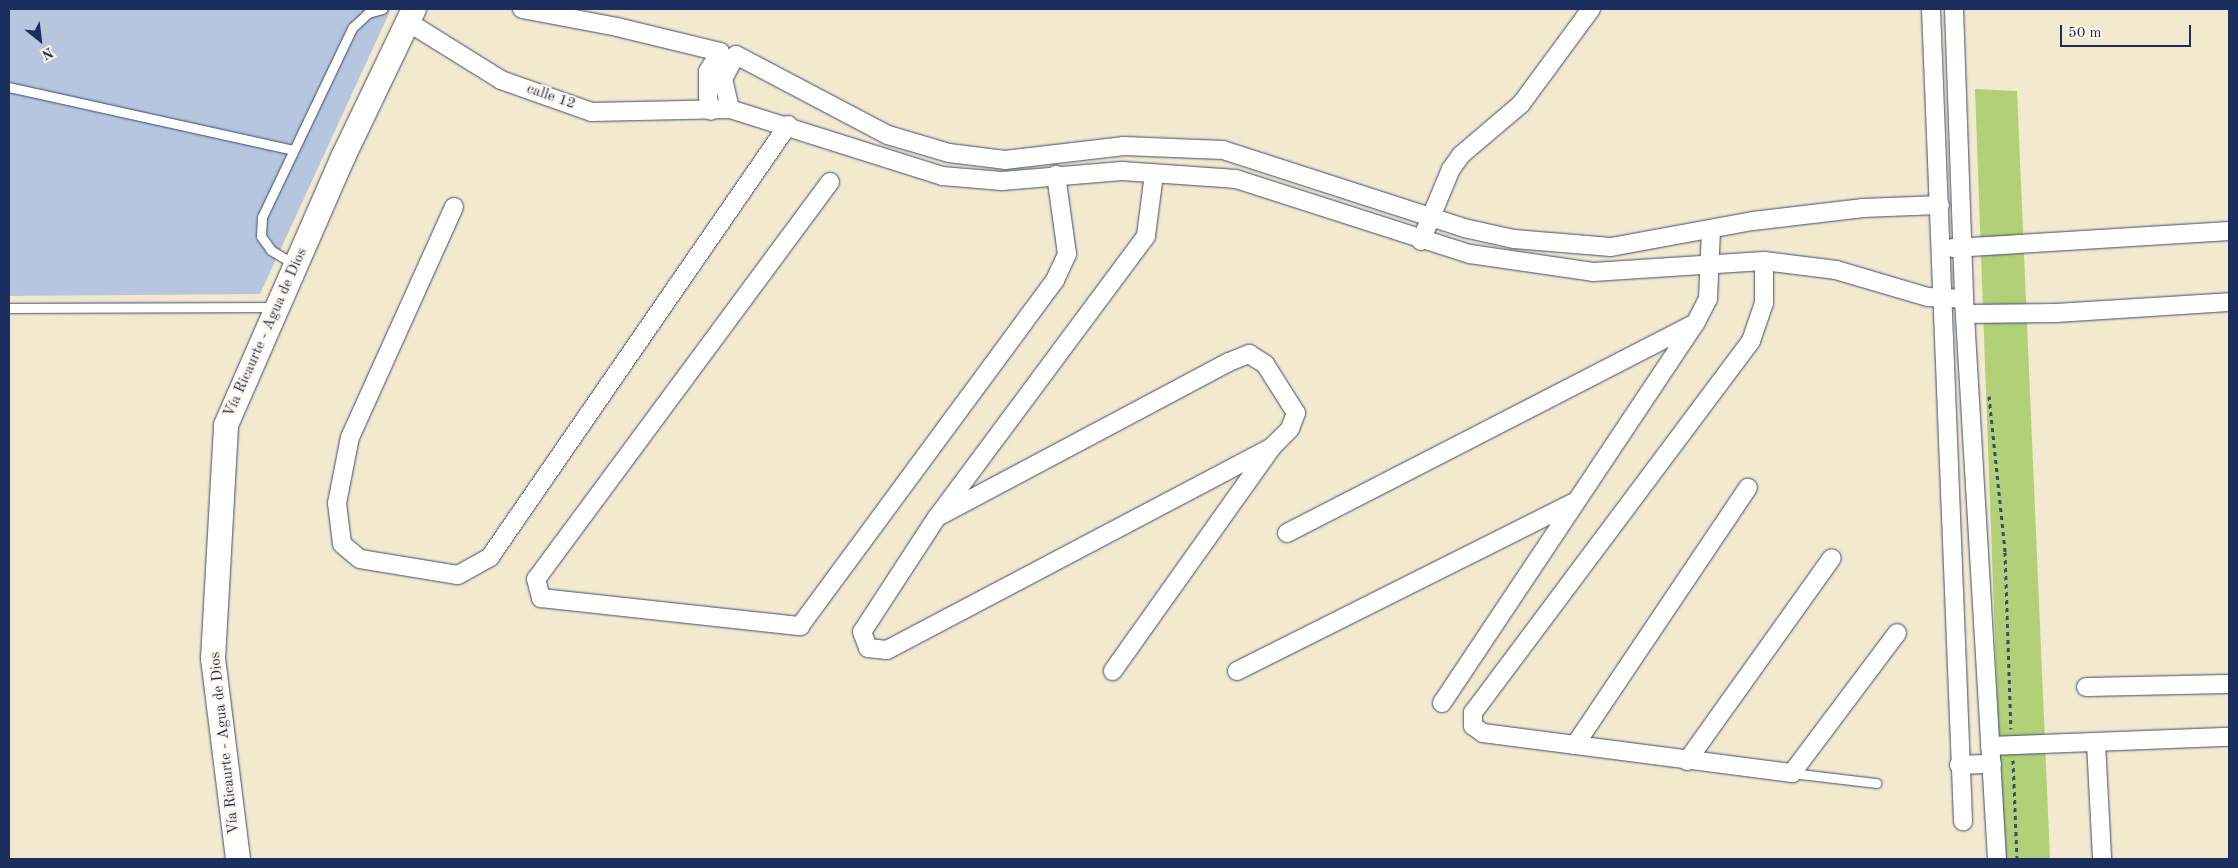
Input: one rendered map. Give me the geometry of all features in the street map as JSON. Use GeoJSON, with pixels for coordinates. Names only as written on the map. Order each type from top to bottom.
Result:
{"type":"FeatureCollection","features":[{"type":"Feature","properties":{"kind":"street"},"geometry":{"type":"LineString","coordinates":[[522,9],[617,27],[720,52],[708,71],[708,97],[711,111]]}},
{"type":"Feature","properties":{"kind":"street"},"geometry":{"type":"LineString","coordinates":[[1421,241],[1429,217],[1461,155],[1521,104],[1590,9]]}},
{"type":"Feature","properties":{"kind":"street"},"geometry":{"type":"LineString","coordinates":[[1931,9],[1942,248],[1942,300],[1959,764],[1963,821]]}},
{"type":"Feature","properties":{"kind":"street"},"geometry":{"type":"LineString","coordinates":[[1954,9],[1964,249],[1964,306],[1997,859]]}},
{"type":"Feature","properties":{"kind":"street","name":"calle 12"},"geometry":{"type":"LineString","coordinates":[[411,16],[502,80],[592,112],[711,111],[730,109]]}},
{"type":"Feature","properties":{"kind":"street","name":"Vía Ricaurte - Agua de Dios"},"geometry":{"type":"LineString","coordinates":[[238,859],[213,659],[226,425],[275,307],[296,266],[411,16]]}},
{"type":"Feature","properties":{"kind":"street"},"geometry":{"type":"LineString","coordinates":[[1940,205],[1863,208],[1711,229],[1611,247],[1514,239],[1464,228],[1223,150],[1124,146],[1005,160],[949,153],[888,135],[736,55],[723,79],[730,109],[788,125],[942,176],[1002,181],[1122,171],[1236,179],[1421,241],[1470,254],[1593,272],[1764,261],[1836,270],[1964,306],[2056,313],[2229,302]]}},
{"type":"Feature","properties":{"kind":"street"},"geometry":{"type":"LineString","coordinates":[[454,207],[350,437],[337,503],[342,544],[360,559],[458,575],[490,557],[788,125]]}},
{"type":"Feature","properties":{"kind":"street"},"geometry":{"type":"LineString","coordinates":[[1122,171],[1124,146]]}},
{"type":"Feature","properties":{"kind":"street"},"geometry":{"type":"LineString","coordinates":[[1002,181],[1005,160]]}},
{"type":"Feature","properties":{"kind":"street"},"geometry":{"type":"LineString","coordinates":[[1154,174],[1146,236],[937,517],[862,632],[868,648],[887,650],[1272,447]]}},
{"type":"Feature","properties":{"kind":"street"},"geometry":{"type":"LineString","coordinates":[[830,182],[536,579],[541,598],[800,626],[1055,280],[1067,254],[1056,175]]}},
{"type":"Feature","properties":{"kind":"street"},"geometry":{"type":"LineString","coordinates":[[1442,703],[1695,324],[1708,299],[1711,229]]}},
{"type":"Feature","properties":{"kind":"street"},"geometry":{"type":"LineString","coordinates":[[1942,248],[1964,249],[2229,231]]}},
{"type":"Feature","properties":{"kind":"street"},"geometry":{"type":"LineString","coordinates":[[1764,261],[1764,303],[1751,341],[1473,712],[1473,726],[1483,733],[1687,761],[1792,772],[1897,633]]}},
{"type":"Feature","properties":{"kind":"street"},"geometry":{"type":"LineString","coordinates":[[1287,533],[1695,324]]}},
{"type":"Feature","properties":{"kind":"street"},"geometry":{"type":"LineString","coordinates":[[937,517],[1249,354],[1265,364],[1296,413],[1290,429],[1272,447],[1113,671]]}},
{"type":"Feature","properties":{"kind":"street"},"geometry":{"type":"LineString","coordinates":[[1575,746],[1748,488]]}},
{"type":"Feature","properties":{"kind":"street"},"geometry":{"type":"LineString","coordinates":[[1237,671],[1575,502]]}},
{"type":"Feature","properties":{"kind":"street"},"geometry":{"type":"LineString","coordinates":[[1687,761],[1832,558]]}},
{"type":"Feature","properties":{"kind":"street"},"geometry":{"type":"LineString","coordinates":[[2086,687],[2229,684]]}},
{"type":"Feature","properties":{"kind":"street"},"geometry":{"type":"LineString","coordinates":[[1990,746],[2229,737]]}},
{"type":"Feature","properties":{"kind":"street"},"geometry":{"type":"LineString","coordinates":[[2096,743],[2102,859]]}},
{"type":"Feature","properties":{"kind":"street"},"geometry":{"type":"LineString","coordinates":[[1959,764],[1992,764]]}},
{"type":"Feature","properties":{"kind":"lane"},"geometry":{"type":"LineString","coordinates":[[296,266],[271,250],[260,236],[262,217],[292,150],[352,28],[368,13],[382,9]]}},
{"type":"Feature","properties":{"kind":"lane"},"geometry":{"type":"LineString","coordinates":[[9,87],[292,150]]}},
{"type":"Feature","properties":{"kind":"lane"},"geometry":{"type":"LineString","coordinates":[[9,308],[275,307]]}},
{"type":"Feature","properties":{"kind":"lane"},"geometry":{"type":"LineString","coordinates":[[1792,772],[1876,783]]}},
{"type":"Feature","properties":{"kind":"path"},"geometry":{"type":"LineString","coordinates":[[1988,393],[2005,552],[2017,859]]}},
{"type":"Feature","properties":{"kind":"shaded area"},"geometry":{"type":"Polygon","coordinates":[[[9,9],[391,9],[260,294],[9,296],[9,9]]]}},
{"type":"Feature","properties":{"kind":"green space"},"geometry":{"type":"Polygon","coordinates":[[[1975,89],[2017,91],[2050,859],[2003,859],[1975,89]]]}}]}
